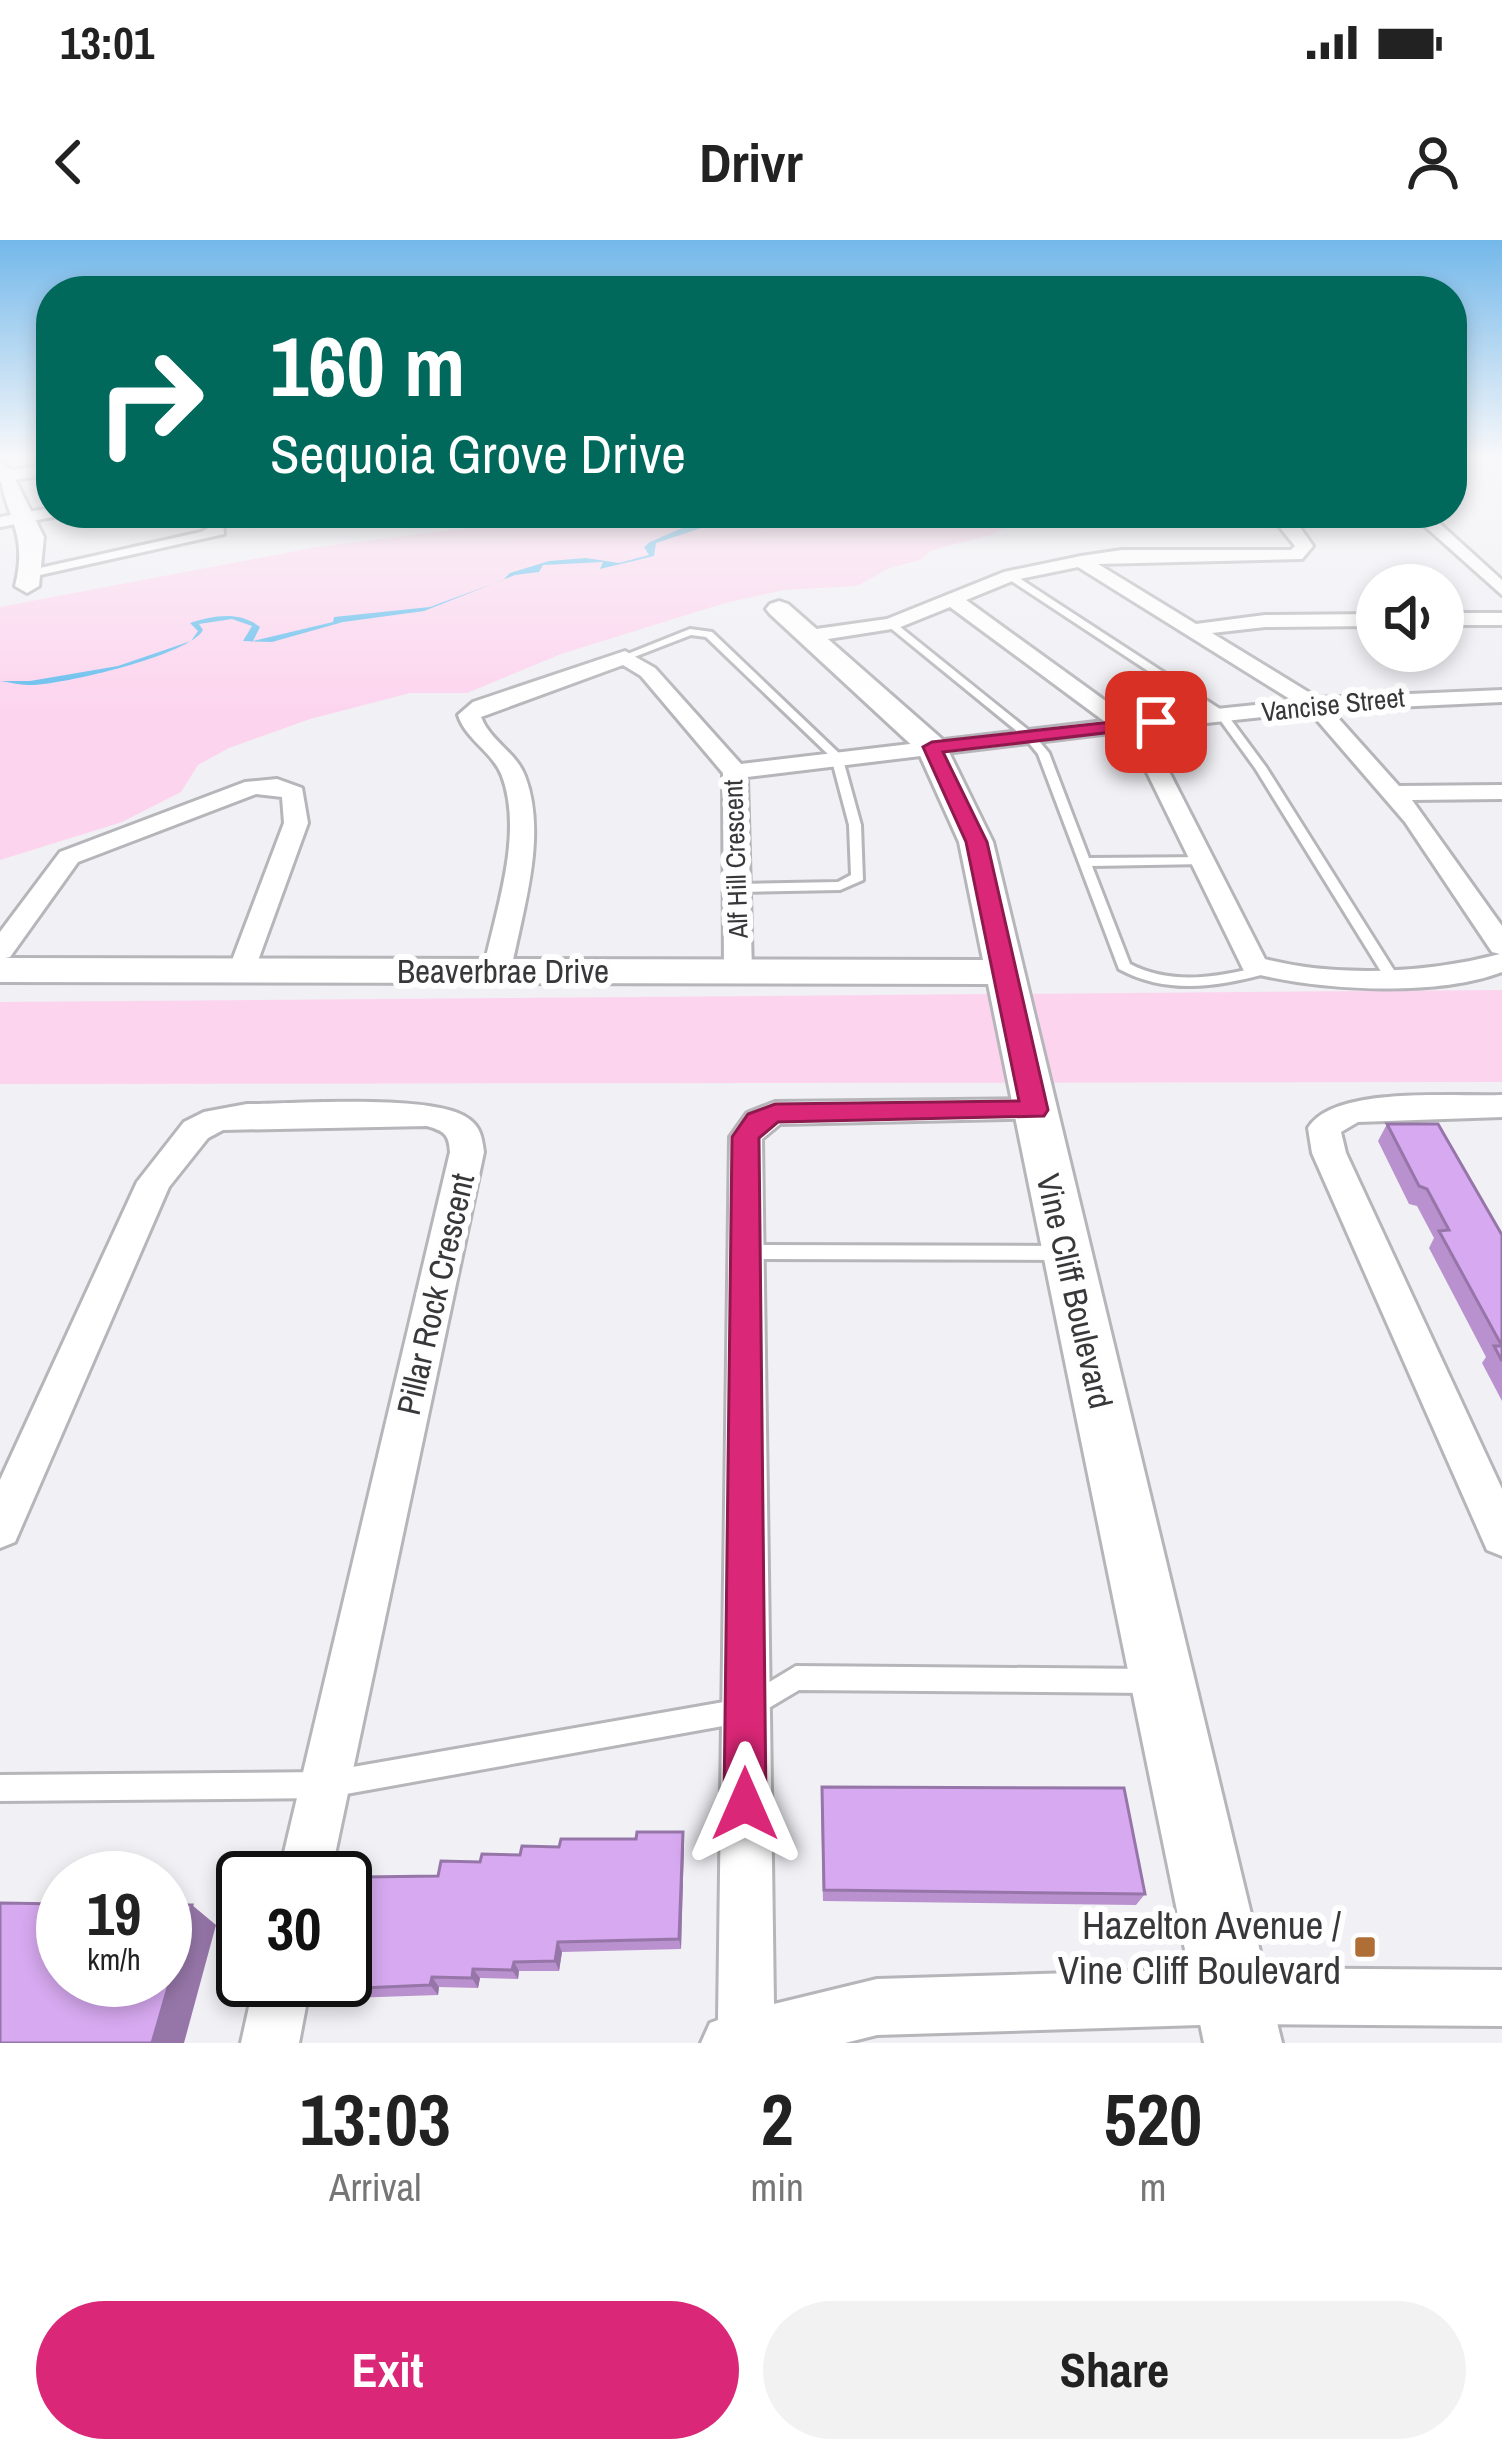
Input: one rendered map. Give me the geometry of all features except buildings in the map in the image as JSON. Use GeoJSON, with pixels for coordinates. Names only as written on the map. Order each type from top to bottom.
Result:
{"type":"FeatureCollection","features":[{"type":"Feature","properties":{"kind":"street"},"geometry":{"type":"LineString","coordinates":[[33,542],[29,579],[181,542]]}},
{"type":"Feature","properties":{"kind":"street"},"geometry":{"type":"LineString","coordinates":[[809,636],[891,624],[956,602],[1010,576],[1081,561],[1123,555],[1296,555],[1304,546],[1301,542]]}},
{"type":"Feature","properties":{"kind":"street"},"geometry":{"type":"LineString","coordinates":[[1450,542],[1502,590]]}},
{"type":"Feature","properties":{"kind":"street"},"geometry":{"type":"LineString","coordinates":[[1081,561],[1316,706],[1493,917],[1502,946]]}},
{"type":"Feature","properties":{"kind":"street"},"geometry":{"type":"LineString","coordinates":[[956,602],[1124,725],[1147,750],[1206,860],[1249,959],[1263,970],[1477,973],[1502,962]]}},
{"type":"Feature","properties":{"kind":"street","name":"Vine Cliff Boulevard"},"geometry":{"type":"LineString","coordinates":[[779,609],[932,747],[976,842],[1238,2020]]}},
{"type":"Feature","properties":{"kind":"street"},"geometry":{"type":"LineString","coordinates":[[1464,619],[1502,619]]}},
{"type":"Feature","properties":{"kind":"street"},"geometry":{"type":"LineString","coordinates":[[1192,630],[1265,621],[1356,620]]}},
{"type":"Feature","properties":{"kind":"street"},"geometry":{"type":"LineString","coordinates":[[496,971],[521,824],[518,795],[512,770],[473,728],[469,715],[625,657]]}},
{"type":"Feature","properties":{"kind":"street","name":"Alf Hill Crescent"},"geometry":{"type":"LineString","coordinates":[[625,657],[648,673],[735,772],[738,972]]}},
{"type":"Feature","properties":{"kind":"street","name":"Vancise Street"},"geometry":{"type":"LineString","coordinates":[[735,772],[836,756],[1222,715],[1430,695],[1502,696]]}},
{"type":"Feature","properties":{"kind":"street"},"geometry":{"type":"LineString","coordinates":[[0,951],[69,856],[253,787],[278,786],[294,794],[296,823],[242,970]]}},
{"type":"Feature","properties":{"kind":"street"},"geometry":{"type":"LineString","coordinates":[[1393,793],[1502,792]]}},
{"type":"Feature","properties":{"kind":"street","name":"Beaverbrae Drive"},"geometry":{"type":"LineString","coordinates":[[0,970],[1006,972]]}},
{"type":"Feature","properties":{"kind":"street"},"geometry":{"type":"LineString","coordinates":[[1502,1106],[1351,1111],[1324,1129],[1329,1153],[1502,1536]]}},
{"type":"Feature","properties":{"kind":"street"},"geometry":{"type":"LineString","coordinates":[[746,2042],[742,1252],[746,1137],[758,1121],[775,1113],[1034,1110]]}},
{"type":"Feature","properties":{"kind":"street","name":"Pillar Rock Crescent"},"geometry":{"type":"LineString","coordinates":[[0,1528],[154,1182],[196,1130],[215,1120],[247,1115],[428,1115],[454,1124],[465,1134],[467,1151],[310,1851]]}},
{"type":"Feature","properties":{"kind":"street"},"geometry":{"type":"LineString","coordinates":[[730,2043],[877,2008],[1238,2020],[1502,1998]]}},
{"type":"Feature","properties":{"kind":"street"},"geometry":{"type":"LineString","coordinates":[[270,2043],[277,2007]]}},
{"type":"Feature","properties":{"kind":"lane"},"geometry":{"type":"LineString","coordinates":[[1010,576],[1222,715],[1260,767],[1390,975]]}},
{"type":"Feature","properties":{"kind":"lane"},"geometry":{"type":"LineString","coordinates":[[891,624],[1028,735],[1043,753],[1119,960],[1132,971],[1156,979],[1211,980],[1263,970]]}},
{"type":"Feature","properties":{"kind":"lane"},"geometry":{"type":"LineString","coordinates":[[625,657],[690,632],[709,634],[836,756],[855,825],[858,878],[840,886],[740,888]]}},
{"type":"Feature","properties":{"kind":"lane"},"geometry":{"type":"LineString","coordinates":[[1086,862],[1206,860]]}},
{"type":"Feature","properties":{"kind":"lane"},"geometry":{"type":"LineString","coordinates":[[742,1252],[1066,1253]]}},
{"type":"Feature","properties":{"kind":"lane"},"geometry":{"type":"LineString","coordinates":[[0,1788],[324,1785],[745,1710],[796,1678],[1163,1681]]}},
{"type":"Feature","properties":{"kind":"shaded area"},"geometry":{"type":"Polygon","coordinates":[[[356,542],[963,542],[932,550],[920,560],[890,568],[857,586],[784,590],[725,603],[561,654],[467,693],[410,693],[310,719],[229,748],[198,765],[181,792],[122,822],[0,860],[0,607],[356,542]]]}},
{"type":"Feature","properties":{"kind":"shaded area"},"geometry":{"type":"Polygon","coordinates":[[[1502,990],[1502,1082],[0,1084],[0,1002],[1502,990]]]}},
{"type":"Feature","properties":{"kind":"water"},"geometry":{"type":"Polygon","coordinates":[[[659,542],[654,556],[600,569],[603,562],[543,565],[539,572],[503,580],[510,573],[549,561],[586,558],[619,563],[649,555],[644,547],[659,542]]]}},
{"type":"Feature","properties":{"kind":"water"},"geometry":{"type":"Polygon","coordinates":[[[493,584],[424,611],[343,622],[272,642],[243,641],[252,626],[232,619],[199,624],[203,630],[191,640],[198,631],[190,623],[208,618],[226,616],[252,622],[260,627],[253,641],[333,622],[334,617],[430,607],[493,584]]]}},
{"type":"Feature","properties":{"kind":"water"},"geometry":{"type":"Polygon","coordinates":[[[189,642],[150,659],[67,680],[28,685],[0,681],[30,681],[118,666],[189,642]]]}},
{"type":"Feature","properties":{"kind":"place","name":"Hazelton Avenue / Vine Cliff Boulevard"},"geometry":{"type":"Point","coordinates":[1365,1947]}},
{"type":"Feature","properties":{"kind":"route"},"geometry":{"type":"LineString","coordinates":[[745,1804],[742,1252],[746,1137],[758,1121],[775,1113],[1034,1110],[976,842],[932,747],[1156,722]]}}]}
